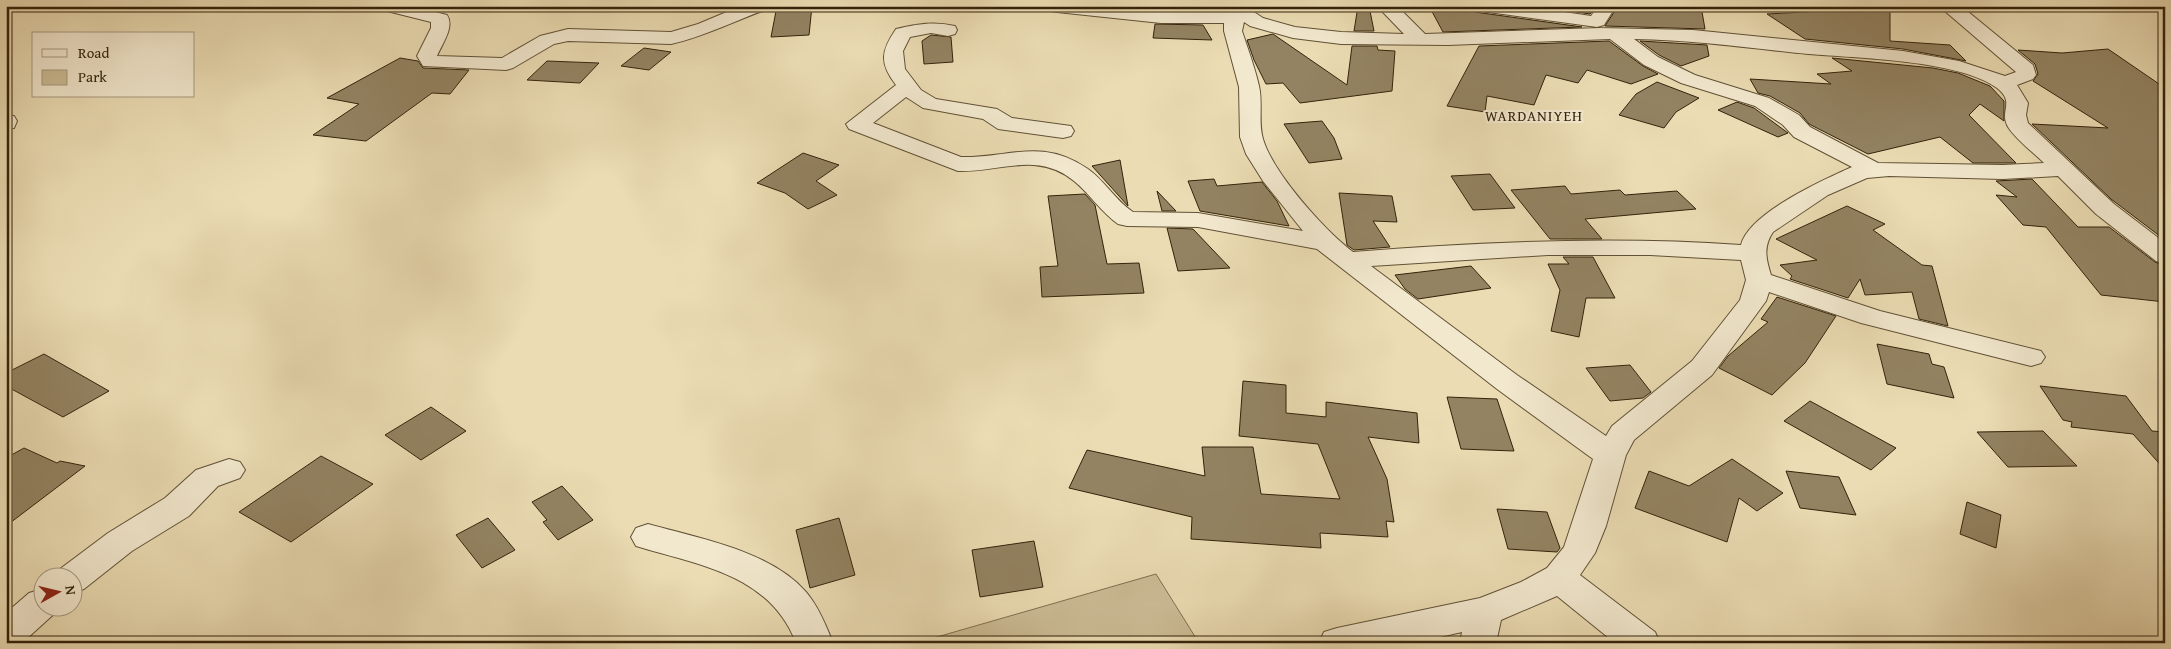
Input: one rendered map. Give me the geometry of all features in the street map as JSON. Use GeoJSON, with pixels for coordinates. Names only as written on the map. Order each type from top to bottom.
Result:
{"type":"FeatureCollection","features":[{"type":"Feature","properties":{"kind":"street"},"geometry":{"type":"LineString","coordinates":[[389,6],[440,19],[440,28],[427,56],[430,62],[443,61],[497,65],[513,62],[534,47],[557,37],[577,35],[671,38],[701,32],[759,6]]}},
{"type":"Feature","properties":{"kind":"street"},"geometry":{"type":"LineString","coordinates":[[1387,7],[1407,6]]}},
{"type":"Feature","properties":{"kind":"street"},"geometry":{"type":"LineString","coordinates":[[1481,6],[1602,14],[1654,34]]}},
{"type":"Feature","properties":{"kind":"street"},"geometry":{"type":"LineString","coordinates":[[1948,6],[1969,20],[2026,69],[2026,75],[2003,83]]}},
{"type":"Feature","properties":{"kind":"street"},"geometry":{"type":"LineString","coordinates":[[1058,7],[1162,17],[1236,14],[1278,30],[1327,38],[1654,34],[1880,52],[1974,71],[2003,83],[2013,92],[2018,104],[2014,115],[2018,125],[2105,209],[2165,256]]}},
{"type":"Feature","properties":{"kind":"street"},"geometry":{"type":"LineString","coordinates":[[1387,7],[1419,38]]}},
{"type":"Feature","properties":{"kind":"street"},"geometry":{"type":"LineString","coordinates":[[1236,14],[1233,31],[1249,88],[1251,137],[1258,154],[1271,176],[1325,243],[1507,382],[1610,455]]}},
{"type":"Feature","properties":{"kind":"street"},"geometry":{"type":"LineString","coordinates":[[948,30],[931,27],[902,33],[893,51],[895,70],[907,86],[930,104],[989,114],[1006,124],[1063,131]]}},
{"type":"Feature","properties":{"kind":"street"},"geometry":{"type":"LineString","coordinates":[[1615,34],[1652,61],[1688,79],[1762,102],[1791,120],[1802,132],[1874,170]]}},
{"type":"Feature","properties":{"kind":"street"},"geometry":{"type":"LineString","coordinates":[[907,86],[857,124],[958,164],[969,165],[1028,156],[1052,158],[1080,174],[1128,219],[1198,220],[1325,243]]}},
{"type":"Feature","properties":{"kind":"street"},"geometry":{"type":"LineString","coordinates":[[1338,643],[1481,628],[1559,578],[1578,553],[1589,526],[1610,455],[1623,433],[1702,368],[1753,301],[1760,231],[1772,221],[1842,178],[1874,170],[2003,172],[2064,169]]}},
{"type":"Feature","properties":{"kind":"street"},"geometry":{"type":"LineString","coordinates":[[1345,260],[1450,252],[1552,248],[1718,250],[1871,317],[2031,357]]}},
{"type":"Feature","properties":{"kind":"street"},"geometry":{"type":"LineString","coordinates":[[82,571],[120,542],[177,507],[208,478],[229,470]]}},
{"type":"Feature","properties":{"kind":"street"},"geometry":{"type":"LineString","coordinates":[[648,538],[732,562],[762,577],[790,597],[809,627],[815,643]]}},
{"type":"Feature","properties":{"kind":"street"},"geometry":{"type":"LineString","coordinates":[[1559,578],[1642,643]]}},
{"type":"Feature","properties":{"kind":"street"},"geometry":{"type":"LineString","coordinates":[[6,635],[32,612]]}},
{"type":"Feature","properties":{"kind":"green space"},"geometry":{"type":"Polygon","coordinates":[[[1156,574],[1199,643],[916,643],[1156,574]]]}},
{"type":"Feature","properties":{"kind":"building"},"geometry":{"type":"Polygon","coordinates":[[[777,6],[812,6],[809,35],[771,37],[777,6]]]}},
{"type":"Feature","properties":{"kind":"building"},"geometry":{"type":"Polygon","coordinates":[[[1150,6],[1193,6],[1195,9],[1161,9],[1150,6]]]}},
{"type":"Feature","properties":{"kind":"building"},"geometry":{"type":"Polygon","coordinates":[[[1358,6],[1369,6],[1374,31],[1354,31],[1358,6]]]}},
{"type":"Feature","properties":{"kind":"building"},"geometry":{"type":"Polygon","coordinates":[[[1429,6],[1471,8],[1475,12],[1582,27],[1443,32],[1429,6]]]}},
{"type":"Feature","properties":{"kind":"building"},"geometry":{"type":"Polygon","coordinates":[[[1538,6],[1596,6],[1590,14],[1538,6]]]}},
{"type":"Feature","properties":{"kind":"building"},"geometry":{"type":"Polygon","coordinates":[[[1618,6],[1701,6],[1705,29],[1605,26],[1618,6]]]}},
{"type":"Feature","properties":{"kind":"building"},"geometry":{"type":"Polygon","coordinates":[[[1836,6],[1890,6],[1890,41],[1950,45],[1966,61],[1903,49],[1805,39],[1767,14],[1842,10],[1836,6]]]}},
{"type":"Feature","properties":{"kind":"building"},"geometry":{"type":"Polygon","coordinates":[[[1155,24],[1203,25],[1212,40],[1153,38],[1155,24]]]}},
{"type":"Feature","properties":{"kind":"building"},"geometry":{"type":"Polygon","coordinates":[[[1273,34],[1347,85],[1352,46],[1377,46],[1378,50],[1395,51],[1392,91],[1300,103],[1283,83],[1266,84],[1254,60],[1247,40],[1273,34]]]}},
{"type":"Feature","properties":{"kind":"building"},"geometry":{"type":"Polygon","coordinates":[[[931,35],[951,37],[953,62],[924,64],[922,41],[931,35]]]}},
{"type":"Feature","properties":{"kind":"building"},"geometry":{"type":"Polygon","coordinates":[[[1609,41],[1643,66],[1658,74],[1631,84],[1587,70],[1578,83],[1546,75],[1534,105],[1487,96],[1485,112],[1447,106],[1479,46],[1609,41]]]}},
{"type":"Feature","properties":{"kind":"building"},"geometry":{"type":"Polygon","coordinates":[[[1640,41],[1707,45],[1709,56],[1681,66],[1659,55],[1640,41]]]}},
{"type":"Feature","properties":{"kind":"building"},"geometry":{"type":"Polygon","coordinates":[[[644,48],[671,52],[649,70],[621,66],[644,48]]]}},
{"type":"Feature","properties":{"kind":"building"},"geometry":{"type":"Polygon","coordinates":[[[2108,49],[2165,88],[2165,240],[2111,199],[2032,124],[2108,128],[2033,81],[2038,74],[2035,64],[2018,50],[2062,53],[2108,49]]]}},
{"type":"Feature","properties":{"kind":"building"},"geometry":{"type":"Polygon","coordinates":[[[400,58],[418,61],[423,68],[469,70],[450,94],[432,93],[366,141],[313,135],[359,104],[327,98],[400,58]]]}},
{"type":"Feature","properties":{"kind":"building"},"geometry":{"type":"Polygon","coordinates":[[[1832,58],[1933,68],[1958,73],[1990,86],[2004,101],[2004,121],[1980,104],[1969,115],[2016,163],[1973,163],[1940,137],[1868,154],[1809,124],[1800,113],[1770,96],[1758,93],[1750,79],[1831,84],[1817,74],[1852,71],[1832,58]]]}},
{"type":"Feature","properties":{"kind":"building"},"geometry":{"type":"Polygon","coordinates":[[[547,61],[599,63],[580,83],[527,80],[547,61]]]}},
{"type":"Feature","properties":{"kind":"building"},"geometry":{"type":"Polygon","coordinates":[[[1657,82],[1699,98],[1676,112],[1664,128],[1619,115],[1636,94],[1657,82]]]}},
{"type":"Feature","properties":{"kind":"building"},"geometry":{"type":"Polygon","coordinates":[[[1737,102],[1754,108],[1788,133],[1778,137],[1718,110],[1737,102]]]}},
{"type":"Feature","properties":{"kind":"building"},"geometry":{"type":"Polygon","coordinates":[[[1322,121],[1334,138],[1342,159],[1309,163],[1284,124],[1322,121]]]}},
{"type":"Feature","properties":{"kind":"building"},"geometry":{"type":"Polygon","coordinates":[[[803,153],[839,165],[816,181],[837,195],[808,209],[785,193],[757,183],[803,153]]]}},
{"type":"Feature","properties":{"kind":"building"},"geometry":{"type":"Polygon","coordinates":[[[1120,160],[1128,206],[1092,166],[1120,160]]]}},
{"type":"Feature","properties":{"kind":"building"},"geometry":{"type":"Polygon","coordinates":[[[1490,174],[1515,208],[1473,210],[1451,176],[1490,174]]]}},
{"type":"Feature","properties":{"kind":"building"},"geometry":{"type":"Polygon","coordinates":[[[1214,179],[1217,186],[1262,182],[1277,201],[1289,226],[1200,211],[1188,181],[1214,179]]]}},
{"type":"Feature","properties":{"kind":"building"},"geometry":{"type":"Polygon","coordinates":[[[2032,179],[2078,227],[2109,227],[2155,262],[2165,266],[2165,302],[2101,295],[2046,227],[2023,225],[1996,195],[2017,197],[1996,181],[2032,179]]]}},
{"type":"Feature","properties":{"kind":"building"},"geometry":{"type":"Polygon","coordinates":[[[1565,186],[1571,194],[1620,190],[1625,195],[1677,191],[1696,209],[1585,219],[1602,239],[1550,239],[1511,190],[1565,186]]]}},
{"type":"Feature","properties":{"kind":"building"},"geometry":{"type":"Polygon","coordinates":[[[1157,191],[1176,211],[1162,211],[1157,191]]]}},
{"type":"Feature","properties":{"kind":"building"},"geometry":{"type":"Polygon","coordinates":[[[1339,193],[1392,196],[1397,222],[1373,221],[1390,247],[1354,250],[1347,245],[1339,193]]]}},
{"type":"Feature","properties":{"kind":"building"},"geometry":{"type":"Polygon","coordinates":[[[1085,194],[1095,205],[1107,264],[1139,263],[1144,293],[1042,297],[1040,267],[1058,266],[1048,196],[1085,194]]]}},
{"type":"Feature","properties":{"kind":"building"},"geometry":{"type":"Polygon","coordinates":[[[1847,206],[1885,224],[1873,230],[1922,265],[1932,266],[1948,326],[1919,319],[1912,292],[1865,295],[1860,279],[1848,298],[1790,279],[1792,276],[1780,265],[1817,260],[1776,239],[1847,206]]]}},
{"type":"Feature","properties":{"kind":"building"},"geometry":{"type":"Polygon","coordinates":[[[1167,228],[1193,229],[1230,268],[1178,271],[1167,228]]]}},
{"type":"Feature","properties":{"kind":"building"},"geometry":{"type":"Polygon","coordinates":[[[1563,257],[1593,257],[1615,298],[1586,298],[1579,337],[1551,331],[1560,290],[1548,264],[1569,264],[1563,257]]]}},
{"type":"Feature","properties":{"kind":"building"},"geometry":{"type":"Polygon","coordinates":[[[1471,266],[1491,288],[1418,299],[1405,289],[1395,275],[1471,266]]]}},
{"type":"Feature","properties":{"kind":"building"},"geometry":{"type":"Polygon","coordinates":[[[1777,297],[1836,316],[1805,363],[1772,395],[1719,368],[1728,356],[1768,322],[1761,319],[1777,297]]]}},
{"type":"Feature","properties":{"kind":"building"},"geometry":{"type":"Polygon","coordinates":[[[1877,344],[1929,354],[1932,364],[1944,367],[1954,398],[1887,384],[1877,344]]]}},
{"type":"Feature","properties":{"kind":"building"},"geometry":{"type":"Polygon","coordinates":[[[44,354],[109,391],[63,417],[6,386],[6,373],[44,354]]]}},
{"type":"Feature","properties":{"kind":"building"},"geometry":{"type":"Polygon","coordinates":[[[1630,365],[1651,392],[1643,398],[1610,401],[1586,368],[1630,365]]]}},
{"type":"Feature","properties":{"kind":"building"},"geometry":{"type":"Polygon","coordinates":[[[1243,381],[1286,385],[1286,413],[1326,417],[1326,402],[1417,413],[1419,443],[1368,437],[1387,479],[1394,522],[1386,521],[1388,537],[1320,533],[1321,548],[1191,539],[1192,517],[1069,488],[1087,450],[1205,476],[1202,447],[1253,447],[1261,494],[1340,499],[1318,444],[1239,436],[1243,381]]]}},
{"type":"Feature","properties":{"kind":"building"},"geometry":{"type":"Polygon","coordinates":[[[2040,386],[2126,396],[2152,431],[2165,432],[2165,470],[2133,434],[2071,427],[2072,422],[2063,420],[2040,386]]]}},
{"type":"Feature","properties":{"kind":"building"},"geometry":{"type":"Polygon","coordinates":[[[1447,397],[1497,399],[1514,451],[1461,449],[1447,397]]]}},
{"type":"Feature","properties":{"kind":"building"},"geometry":{"type":"Polygon","coordinates":[[[1810,401],[1896,448],[1871,470],[1784,421],[1810,401]]]}},
{"type":"Feature","properties":{"kind":"building"},"geometry":{"type":"Polygon","coordinates":[[[431,407],[466,431],[421,460],[385,435],[431,407]]]}},
{"type":"Feature","properties":{"kind":"building"},"geometry":{"type":"Polygon","coordinates":[[[2043,431],[2077,466],[2008,467],[1977,432],[2043,431]]]}},
{"type":"Feature","properties":{"kind":"building"},"geometry":{"type":"Polygon","coordinates":[[[24,448],[57,463],[60,461],[85,466],[6,526],[6,458],[24,448]]]}},
{"type":"Feature","properties":{"kind":"building"},"geometry":{"type":"Polygon","coordinates":[[[321,456],[373,484],[291,542],[239,512],[321,456]]]}},
{"type":"Feature","properties":{"kind":"building"},"geometry":{"type":"Polygon","coordinates":[[[1732,459],[1783,493],[1757,511],[1739,498],[1727,542],[1635,508],[1649,471],[1689,486],[1732,459]]]}},
{"type":"Feature","properties":{"kind":"building"},"geometry":{"type":"Polygon","coordinates":[[[1786,471],[1839,477],[1856,515],[1800,508],[1786,471]]]}},
{"type":"Feature","properties":{"kind":"building"},"geometry":{"type":"Polygon","coordinates":[[[562,486],[593,520],[558,540],[543,522],[547,520],[532,502],[562,486]]]}},
{"type":"Feature","properties":{"kind":"building"},"geometry":{"type":"Polygon","coordinates":[[[1967,502],[2001,515],[1996,548],[1960,534],[1967,502]]]}},
{"type":"Feature","properties":{"kind":"building"},"geometry":{"type":"Polygon","coordinates":[[[1497,509],[1547,512],[1560,548],[1557,552],[1508,549],[1497,509]]]}},
{"type":"Feature","properties":{"kind":"building"},"geometry":{"type":"Polygon","coordinates":[[[488,518],[515,550],[482,568],[456,535],[488,518]]]}},
{"type":"Feature","properties":{"kind":"building"},"geometry":{"type":"Polygon","coordinates":[[[839,518],[855,575],[810,588],[796,530],[839,518]]]}},
{"type":"Feature","properties":{"kind":"building"},"geometry":{"type":"Polygon","coordinates":[[[1034,541],[1043,587],[980,597],[972,550],[1034,541]]]}},
{"type":"Feature","properties":{"kind":"district","name":"WARDANIYEH"},"geometry":{"type":"Point","coordinates":[1534,115]}}]}
